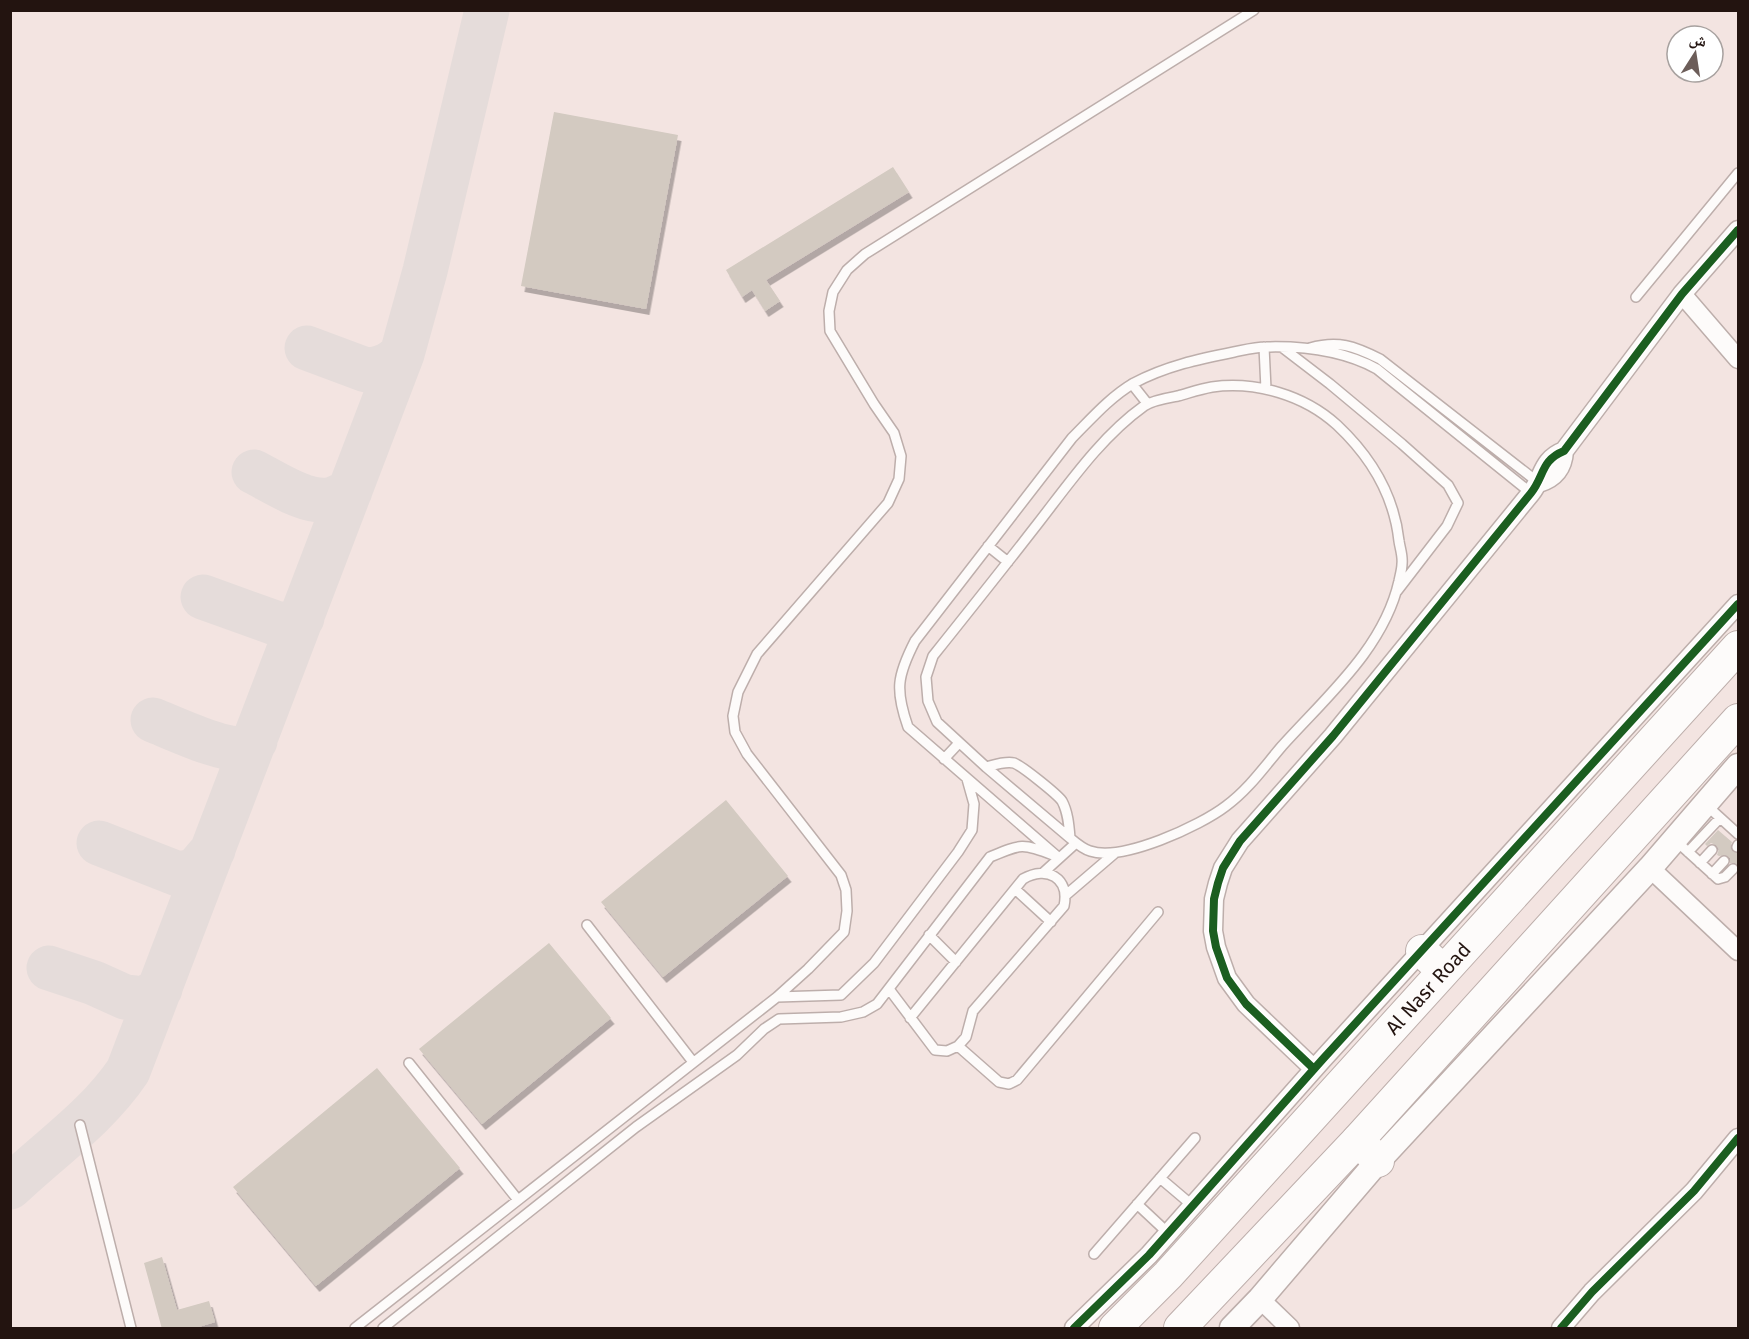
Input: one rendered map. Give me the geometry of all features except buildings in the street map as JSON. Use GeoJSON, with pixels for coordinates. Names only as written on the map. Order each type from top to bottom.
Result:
{"type":"FeatureCollection","features":[{"type":"Feature","properties":{"kind":"highway","name":"Al Nasr Road"},"geometry":{"type":"LineString","coordinates":[[1115,1329],[1162,1254],[1432,961],[1738,647]]}},
{"type":"Feature","properties":{"kind":"highway"},"geometry":{"type":"LineString","coordinates":[[1180,1329],[1368,1150],[1738,720]]}},
{"type":"Feature","properties":{"kind":"street"},"geometry":{"type":"LineString","coordinates":[[1314,1069],[1246,1004],[1227,978],[1213,931],[1214,899],[1221,875],[1231,854],[1240,840],[1333,736],[1535,488],[1546,463],[1564,452],[1682,294],[1738,230]]}},
{"type":"Feature","properties":{"kind":"street"},"geometry":{"type":"LineString","coordinates":[[1682,294],[1738,359]]}},
{"type":"Feature","properties":{"kind":"street"},"geometry":{"type":"LineString","coordinates":[[1074,1329],[1162,1254],[1193,1206],[1314,1069],[1432,961],[1738,604]]}},
{"type":"Feature","properties":{"kind":"street"},"geometry":{"type":"LineString","coordinates":[[1232,1329],[1260,1299],[1368,1150],[1650,868],[1682,846],[1712,811],[1738,766]]}},
{"type":"Feature","properties":{"kind":"street"},"geometry":{"type":"LineString","coordinates":[[1650,868],[1738,951]]}},
{"type":"Feature","properties":{"kind":"street"},"geometry":{"type":"LineString","coordinates":[[1561,1329],[1592,1292],[1694,1191],[1738,1138]]}},
{"type":"Feature","properties":{"kind":"street"},"geometry":{"type":"LineString","coordinates":[[1260,1299],[1290,1329]]}},
{"type":"Feature","properties":{"kind":"lane"},"geometry":{"type":"LineString","coordinates":[[355,1329],[777,997],[808,969],[843,932],[847,911],[846,890],[841,875],[747,754],[735,732],[733,716],[738,692],[757,654],[888,503],[899,479],[901,456],[894,433],[830,331],[829,311],[833,291],[847,270],[865,254],[1254,10]]}},
{"type":"Feature","properties":{"kind":"lane"},"geometry":{"type":"LineString","coordinates":[[1636,297],[1738,173]]}},
{"type":"Feature","properties":{"kind":"lane"},"geometry":{"type":"LineString","coordinates":[[1059,858],[908,727],[901,706],[898,683],[904,661],[915,641],[1072,438],[1102,408],[1132,384],[1168,367],[1264,347],[1304,349],[1337,343],[1354,347],[1380,359],[1535,488]]}},
{"type":"Feature","properties":{"kind":"lane"},"geometry":{"type":"LineString","coordinates":[[1264,347],[1266,389]]}},
{"type":"Feature","properties":{"kind":"lane"},"geometry":{"type":"LineString","coordinates":[[1283,348],[1330,384],[1448,485],[1458,503],[1448,526],[1396,593]]}},
{"type":"Feature","properties":{"kind":"lane"},"geometry":{"type":"LineString","coordinates":[[1132,384],[1147,404]]}},
{"type":"Feature","properties":{"kind":"lane"},"geometry":{"type":"LineString","coordinates":[[1066,895],[1115,853],[1179,832],[1206,819],[1242,793],[1335,688],[1381,629],[1396,593],[1402,563],[1397,519],[1386,491],[1356,443],[1313,406],[1286,394],[1236,386],[1211,387],[1147,404],[1113,432],[1070,482],[933,656],[926,677],[928,701],[938,722],[986,767],[1073,840],[1091,851],[1115,853]]}},
{"type":"Feature","properties":{"kind":"lane"},"geometry":{"type":"LineString","coordinates":[[988,546],[1008,562]]}},
{"type":"Feature","properties":{"kind":"lane"},"geometry":{"type":"LineString","coordinates":[[944,759],[959,742]]}},
{"type":"Feature","properties":{"kind":"lane"},"geometry":{"type":"LineString","coordinates":[[986,767],[1012,762],[1021,766],[1061,799],[1073,840]]}},
{"type":"Feature","properties":{"kind":"lane"},"geometry":{"type":"LineString","coordinates":[[777,997],[841,995],[874,963],[972,830],[974,804],[967,779]]}},
{"type":"Feature","properties":{"kind":"lane"},"geometry":{"type":"LineString","coordinates":[[1712,811],[1731,833]]}},
{"type":"Feature","properties":{"kind":"lane"},"geometry":{"type":"LineString","coordinates":[[1044,872],[1073,840]]}},
{"type":"Feature","properties":{"kind":"lane"},"geometry":{"type":"LineString","coordinates":[[383,1329],[636,1127],[737,1055],[779,1019],[841,1017],[863,1012],[877,1004],[990,857],[1018,846],[1030,847],[1059,858]]}},
{"type":"Feature","properties":{"kind":"lane"},"geometry":{"type":"LineString","coordinates":[[1682,846],[1720,879],[1733,868]]}},
{"type":"Feature","properties":{"kind":"lane"},"geometry":{"type":"LineString","coordinates":[[1700,863],[1712,850]]}},
{"type":"Feature","properties":{"kind":"lane"},"geometry":{"type":"LineString","coordinates":[[1712,874],[1724,861]]}},
{"type":"Feature","properties":{"kind":"lane"},"geometry":{"type":"LineString","coordinates":[[889,989],[910,1018],[935,1050],[947,1051],[958,1047],[966,1036],[973,1011],[1064,906],[1066,895],[1063,885],[1055,876],[1044,872],[1033,873],[1023,879],[910,1018]]}},
{"type":"Feature","properties":{"kind":"lane"},"geometry":{"type":"LineString","coordinates":[[1015,889],[1051,922]]}},
{"type":"Feature","properties":{"kind":"lane"},"geometry":{"type":"LineString","coordinates":[[958,1047],[999,1082],[1009,1084],[1017,1080],[1158,912]]}},
{"type":"Feature","properties":{"kind":"lane"},"geometry":{"type":"LineString","coordinates":[[587,925],[693,1062]]}},
{"type":"Feature","properties":{"kind":"lane"},"geometry":{"type":"LineString","coordinates":[[929,935],[956,962]]}},
{"type":"Feature","properties":{"kind":"lane"},"geometry":{"type":"LineString","coordinates":[[409,1063],[518,1200]]}},
{"type":"Feature","properties":{"kind":"lane"},"geometry":{"type":"LineString","coordinates":[[80,1125],[131,1329]]}},
{"type":"Feature","properties":{"kind":"lane"},"geometry":{"type":"LineString","coordinates":[[1094,1254],[1195,1138]]}},
{"type":"Feature","properties":{"kind":"lane"},"geometry":{"type":"LineString","coordinates":[[1160,1178],[1193,1206]]}},
{"type":"Feature","properties":{"kind":"lane"},"geometry":{"type":"LineString","coordinates":[[1137,1204],[1162,1254]]}},
{"type":"Feature","properties":{"kind":"taxiway"},"geometry":{"type":"LineString","coordinates":[[10,1187],[88,1118],[116,1088],[128,1071],[402,354],[425,271],[487,10]]}},
{"type":"Feature","properties":{"kind":"taxiway"},"geometry":{"type":"LineString","coordinates":[[307,348],[366,370],[386,366],[402,354]]}},
{"type":"Feature","properties":{"kind":"taxiway"},"geometry":{"type":"LineString","coordinates":[[254,472],[290,491],[319,500],[337,498],[350,491]]}},
{"type":"Feature","properties":{"kind":"taxiway"},"geometry":{"type":"LineString","coordinates":[[203,597],[278,624],[288,624],[302,618]]}},
{"type":"Feature","properties":{"kind":"taxiway"},"geometry":{"type":"LineString","coordinates":[[153,720],[224,747],[243,748],[255,741]]}},
{"type":"Feature","properties":{"kind":"taxiway"},"geometry":{"type":"LineString","coordinates":[[99,843],[178,874],[195,871],[213,850]]}},
{"type":"Feature","properties":{"kind":"taxiway"},"geometry":{"type":"LineString","coordinates":[[49,968],[94,983],[125,997],[144,999],[160,989]]}},
{"type":"Feature","properties":{"kind":"cycle path"},"geometry":{"type":"LineString","coordinates":[[1314,1069],[1246,1004],[1227,978],[1213,931],[1214,899],[1223,868],[1240,841],[1333,736],[1531,493],[1547,464],[1564,451],[1682,294],[1738,230]]}},
{"type":"Feature","properties":{"kind":"cycle path"},"geometry":{"type":"LineString","coordinates":[[1074,1328],[1149,1255],[1322,1060],[1738,604]]}},
{"type":"Feature","properties":{"kind":"cycle path"},"geometry":{"type":"LineString","coordinates":[[1561,1328],[1592,1292],[1694,1191],[1738,1138]]}}]}
